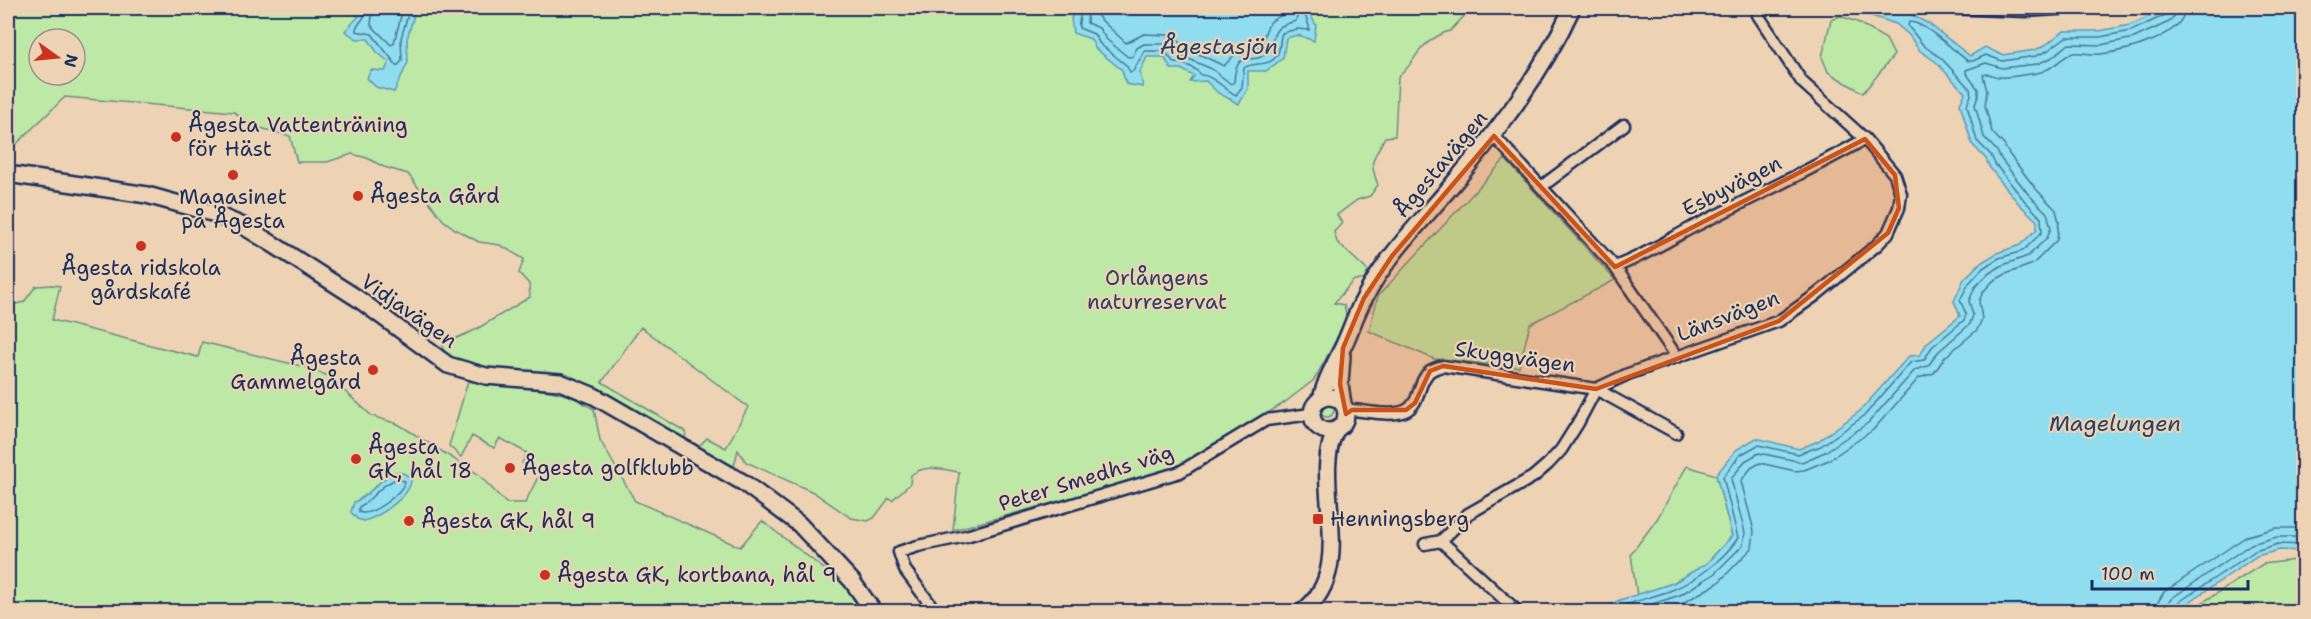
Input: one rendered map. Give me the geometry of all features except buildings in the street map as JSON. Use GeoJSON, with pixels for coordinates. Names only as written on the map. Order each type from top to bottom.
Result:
{"type":"FeatureCollection","features":[{"type":"Feature","properties":{"kind":"street","name":"Ågestavägen"},"geometry":{"type":"LineString","coordinates":[[1321,399],[1325,382],[1343,348],[1364,298],[1392,256],[1494,135],[1530,85],[1561,32],[1572,8]]}},
{"type":"Feature","properties":{"kind":"street"},"geometry":{"type":"LineString","coordinates":[[1947,8],[2026,11],[2072,8]]}},
{"type":"Feature","properties":{"kind":"street","name":"Länsvägen"},"geometry":{"type":"LineString","coordinates":[[1596,389],[1628,374],[1788,316],[1882,239],[1899,208],[1901,194],[1895,175],[1865,139],[1802,82],[1758,15]]}},
{"type":"Feature","properties":{"kind":"street"},"geometry":{"type":"LineString","coordinates":[[1541,187],[1624,125]]}},
{"type":"Feature","properties":{"kind":"street"},"geometry":{"type":"LineString","coordinates":[[1494,135],[1615,267],[1677,357]]}},
{"type":"Feature","properties":{"kind":"street","name":"Esbyvägen"},"geometry":{"type":"LineString","coordinates":[[1615,267],[1641,257],[1691,228],[1825,163],[1865,139]]}},
{"type":"Feature","properties":{"kind":"street","name":"Vidjavägen"},"geometry":{"type":"LineString","coordinates":[[8,174],[147,195],[212,213],[243,226],[357,298],[448,365],[486,376],[560,382],[594,396],[744,483],[799,524],[852,581],[874,612]]}},
{"type":"Feature","properties":{"kind":"street","name":"Ågestavägen"},"geometry":{"type":"LineString","coordinates":[[1343,348],[1340,384],[1345,409]]}},
{"type":"Feature","properties":{"kind":"street","name":"Skuggvägen"},"geometry":{"type":"LineString","coordinates":[[1345,409],[1394,413],[1406,410],[1415,403],[1419,387],[1430,371],[1443,366],[1596,389]]}},
{"type":"Feature","properties":{"kind":"street"},"geometry":{"type":"LineString","coordinates":[[1425,544],[1441,541],[1468,514],[1533,477],[1548,464],[1561,450],[1596,389],[1676,433]]}},
{"type":"Feature","properties":{"kind":"street"},"geometry":{"type":"LineString","coordinates":[[1302,612],[1315,598],[1330,564],[1331,522],[1328,465],[1319,440],[1328,430],[1344,423],[1345,409],[1330,397],[1321,399],[1311,414],[1314,424],[1328,430]]}},
{"type":"Feature","properties":{"kind":"street","name":"Peter Smedhs väg"},"geometry":{"type":"LineString","coordinates":[[936,612],[905,570],[899,552],[966,536],[1180,472],[1266,420],[1311,414]]}},
{"type":"Feature","properties":{"kind":"street"},"geometry":{"type":"LineString","coordinates":[[1441,541],[1518,612]]}},
{"type":"Feature","properties":{"kind":"highlighted area"},"geometry":{"type":"Polygon","coordinates":[[[1494,136],[1615,267],[1865,139],[1895,175],[1899,208],[1888,233],[1779,321],[1596,389],[1443,366],[1430,371],[1415,403],[1406,410],[1352,410],[1346,414],[1340,384],[1343,348],[1364,298],[1392,256],[1494,136]]]}},
{"type":"Feature","properties":{"kind":"green space","name":"Orlångens naturreservat"},"geometry":{"type":"Polygon","coordinates":[[[8,8],[1471,9],[1450,31],[1436,37],[1423,47],[1398,77],[1395,136],[1385,137],[1373,160],[1378,185],[1370,196],[1357,200],[1337,215],[1342,223],[1334,232],[1337,242],[1368,271],[1364,280],[1354,280],[1334,303],[1344,305],[1347,320],[1314,380],[1284,403],[1171,471],[953,530],[959,472],[934,468],[922,469],[911,475],[910,484],[892,500],[889,498],[874,518],[868,521],[851,518],[813,492],[746,462],[738,450],[734,466],[744,483],[594,396],[461,370],[443,352],[443,344],[475,330],[530,297],[529,284],[519,273],[524,259],[500,245],[479,242],[455,229],[443,220],[408,174],[352,154],[327,162],[297,162],[290,136],[253,126],[234,112],[65,97],[8,152],[8,8]],[[641,327],[602,382],[686,432],[685,439],[699,446],[707,438],[726,448],[748,407],[641,327]]]}},
{"type":"Feature","properties":{"kind":"green space"},"geometry":{"type":"Polygon","coordinates":[[[1840,16],[1857,22],[1886,39],[1894,55],[1863,93],[1828,72],[1822,57],[1831,20],[1840,16]]]}},
{"type":"Feature","properties":{"kind":"green space"},"geometry":{"type":"Polygon","coordinates":[[[1505,159],[1615,280],[1530,324],[1519,367],[1434,359],[1369,331],[1378,296],[1505,159]]]}},
{"type":"Feature","properties":{"kind":"green space","name":"Ågesta golfklubb"},"geometry":{"type":"Polygon","coordinates":[[[36,286],[60,286],[52,320],[198,357],[202,342],[309,368],[328,376],[372,416],[398,424],[478,474],[506,503],[525,503],[540,473],[522,463],[527,453],[500,438],[494,448],[472,436],[461,457],[449,446],[468,381],[548,391],[574,398],[594,409],[600,440],[635,501],[740,547],[762,521],[846,586],[861,611],[8,611],[8,306],[24,302],[36,286]]]}},
{"type":"Feature","properties":{"kind":"green space"},"geometry":{"type":"Polygon","coordinates":[[[1324,403],[1330,403],[1334,410],[1330,417],[1324,417],[1320,413],[1320,407],[1324,403]]]}},
{"type":"Feature","properties":{"kind":"green space"},"geometry":{"type":"Polygon","coordinates":[[[1687,466],[1716,475],[1732,536],[1706,564],[1673,583],[1598,612],[1620,600],[1637,596],[1631,554],[1657,519],[1687,466]]]}},
{"type":"Feature","properties":{"kind":"green space"},"geometry":{"type":"Polygon","coordinates":[[[2303,559],[2303,611],[2189,611],[2263,564],[2303,559]]]}},
{"type":"Feature","properties":{"kind":"water"},"geometry":{"type":"Polygon","coordinates":[[[346,8],[416,8],[407,39],[408,62],[394,92],[376,87],[367,78],[371,70],[385,71],[389,62],[377,52],[368,39],[357,39],[345,31],[359,16],[346,8]]]}},
{"type":"Feature","properties":{"kind":"water","name":"Ågestasjön"},"geometry":{"type":"Polygon","coordinates":[[[1073,8],[1317,8],[1310,14],[1316,25],[1314,41],[1298,35],[1286,38],[1283,58],[1266,71],[1248,71],[1248,89],[1239,104],[1218,93],[1206,81],[1190,82],[1194,76],[1181,69],[1171,69],[1164,57],[1147,57],[1140,72],[1143,87],[1126,84],[1122,70],[1095,48],[1091,39],[1073,33],[1071,18],[1075,12],[1073,8]]]}},
{"type":"Feature","properties":{"kind":"water","name":"Magelungen"},"geometry":{"type":"Polygon","coordinates":[[[1847,8],[1898,8],[1929,24],[1970,56],[1985,47],[2002,55],[2035,50],[2064,31],[2099,31],[2130,25],[2168,8],[2303,8],[2303,551],[2279,550],[2257,556],[2176,611],[1598,611],[1620,600],[1673,583],[1706,564],[1732,536],[1716,475],[1736,450],[1756,438],[1799,449],[1818,441],[1860,411],[1909,356],[1920,355],[1927,343],[1960,316],[1954,301],[1964,279],[1979,264],[1997,253],[2020,245],[2037,229],[2037,221],[2019,204],[1972,144],[1960,104],[1965,93],[1936,62],[1919,50],[1909,35],[1896,24],[1847,8]]]}},
{"type":"Feature","properties":{"kind":"water"},"geometry":{"type":"Polygon","coordinates":[[[396,472],[411,478],[407,491],[378,515],[364,521],[357,519],[351,512],[354,502],[365,496],[384,478],[396,472]]]}},
{"type":"Feature","properties":{"kind":"place","name":"Ågesta Vattenträning för Häst"},"geometry":{"type":"Point","coordinates":[176,137]}},
{"type":"Feature","properties":{"kind":"place","name":"Magasinet på Ågesta"},"geometry":{"type":"Point","coordinates":[233,175]}},
{"type":"Feature","properties":{"kind":"place","name":"Ågesta Gård"},"geometry":{"type":"Point","coordinates":[358,196]}},
{"type":"Feature","properties":{"kind":"place","name":"Ågesta ridskola gårdskafé"},"geometry":{"type":"Point","coordinates":[141,246]}},
{"type":"Feature","properties":{"kind":"place","name":"Ågesta Gammelgård"},"geometry":{"type":"Point","coordinates":[373,370]}},
{"type":"Feature","properties":{"kind":"place","name":"Ågesta GK, hål 18"},"geometry":{"type":"Point","coordinates":[356,459]}},
{"type":"Feature","properties":{"kind":"place","name":"Ågesta golfklubb"},"geometry":{"type":"Point","coordinates":[510,468]}},
{"type":"Feature","properties":{"kind":"place","name":"Henningsberg"},"geometry":{"type":"Point","coordinates":[1318,519]}},
{"type":"Feature","properties":{"kind":"place","name":"Ågesta GK, hål 9"},"geometry":{"type":"Point","coordinates":[409,521]}},
{"type":"Feature","properties":{"kind":"place","name":"Ågesta GK, kortbana, hål 9"},"geometry":{"type":"Point","coordinates":[545,575]}}]}
